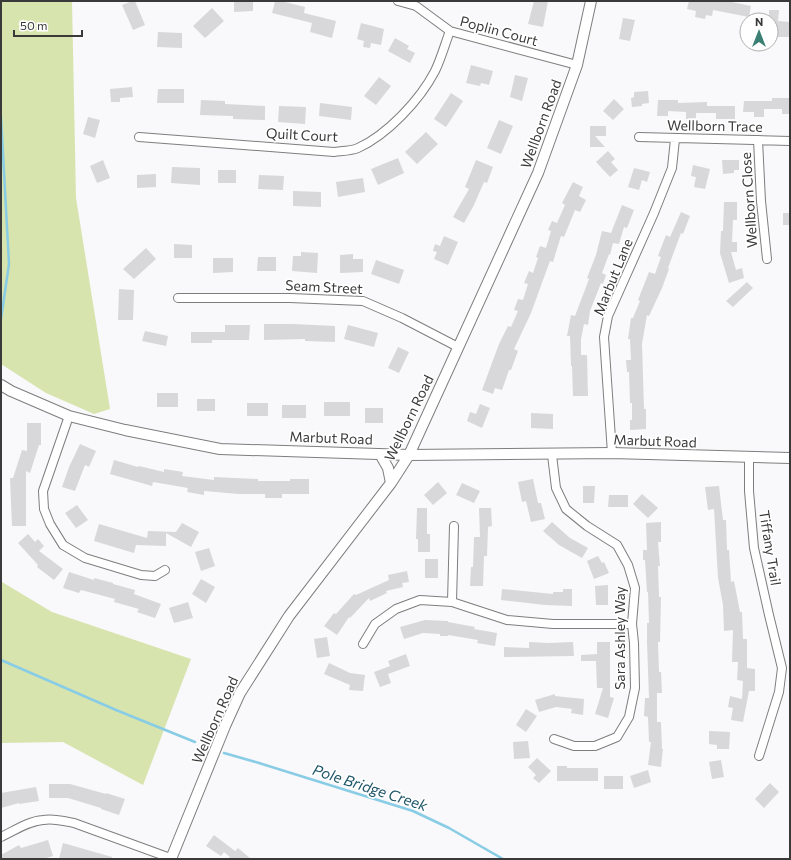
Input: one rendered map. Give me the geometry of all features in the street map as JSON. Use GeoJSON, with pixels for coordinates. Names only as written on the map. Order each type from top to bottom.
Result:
{"type":"FeatureCollection","features":[{"type":"Feature","properties":{"kind":"street","name":"Poplin Court"},"geometry":{"type":"LineString","coordinates":[[398,1],[416,6],[450,31],[577,65]]}},
{"type":"Feature","properties":{"kind":"street","name":"Wellborn Road"},"geometry":{"type":"LineString","coordinates":[[172,859],[225,726],[240,693],[288,616],[391,483],[409,455],[538,173],[577,65],[591,1]]}},
{"type":"Feature","properties":{"kind":"street","name":"Quilt Court"},"geometry":{"type":"LineString","coordinates":[[139,137],[334,152],[356,149],[378,137],[396,122],[421,93],[435,71],[450,31]]}},
{"type":"Feature","properties":{"kind":"street","name":"Wellborn Trace"},"geometry":{"type":"LineString","coordinates":[[639,137],[790,141]]}},
{"type":"Feature","properties":{"kind":"street","name":"Marbut Lane"},"geometry":{"type":"LineString","coordinates":[[612,454],[604,337],[608,316],[654,213],[672,168],[675,139]]}},
{"type":"Feature","properties":{"kind":"street","name":"Wellborn Close"},"geometry":{"type":"LineString","coordinates":[[758,140],[760,201],[767,259]]}},
{"type":"Feature","properties":{"kind":"street","name":"Seam Street"},"geometry":{"type":"LineString","coordinates":[[178,298],[290,298],[363,301],[402,318],[458,347]]}},
{"type":"Feature","properties":{"kind":"street","name":"Marbut Road"},"geometry":{"type":"LineString","coordinates":[[1,385],[11,391],[68,416],[125,430],[220,449],[409,455],[612,454],[790,458]]}},
{"type":"Feature","properties":{"kind":"street"},"geometry":{"type":"LineString","coordinates":[[68,416],[43,492],[44,509],[50,524],[63,546],[85,558],[141,575],[155,576],[164,570]]}},
{"type":"Feature","properties":{"kind":"street"},"geometry":{"type":"LineString","coordinates":[[380,454],[388,468],[391,483]]}},
{"type":"Feature","properties":{"kind":"street","name":"Sara Ashley Way"},"geometry":{"type":"LineString","coordinates":[[552,455],[556,488],[566,509],[586,526],[617,545],[628,565],[635,588],[632,624],[635,688],[629,717],[617,737],[595,746],[574,746],[554,739]]}},
{"type":"Feature","properties":{"kind":"street","name":"Tiffany Trail"},"geometry":{"type":"LineString","coordinates":[[749,458],[749,491],[754,548],[782,668],[779,692],[759,756]]}},
{"type":"Feature","properties":{"kind":"street"},"geometry":{"type":"LineString","coordinates":[[452,602],[454,526]]}},
{"type":"Feature","properties":{"kind":"street"},"geometry":{"type":"LineString","coordinates":[[364,644],[375,624],[396,609],[420,600],[452,602],[507,620],[553,624],[632,624]]}},
{"type":"Feature","properties":{"kind":"street"},"geometry":{"type":"LineString","coordinates":[[1,837],[23,826],[42,820],[58,820],[74,823],[172,859]]}},
{"type":"Feature","properties":{"kind":"green space"},"geometry":{"type":"Polygon","coordinates":[[[1,1],[72,1],[76,198],[110,409],[94,414],[46,393],[1,364],[1,1]]]}},
{"type":"Feature","properties":{"kind":"green space"},"geometry":{"type":"Polygon","coordinates":[[[1,579],[2,582],[52,612],[191,659],[143,785],[63,742],[1,743],[1,579]]]}},
{"type":"Feature","properties":{"kind":"building"},"geometry":{"type":"Polygon","coordinates":[[[135,1],[145,25],[133,30],[122,5],[135,1]]]}},
{"type":"Feature","properties":{"kind":"building"},"geometry":{"type":"Polygon","coordinates":[[[234,1],[253,1],[253,11],[234,12],[234,1]]]}},
{"type":"Feature","properties":{"kind":"building"},"geometry":{"type":"Polygon","coordinates":[[[275,1],[305,7],[304,13],[336,21],[332,38],[310,32],[312,23],[272,13],[275,1]]]}},
{"type":"Feature","properties":{"kind":"building"},"geometry":{"type":"Polygon","coordinates":[[[534,1],[548,1],[543,27],[528,24],[534,1]]]}},
{"type":"Feature","properties":{"kind":"building"},"geometry":{"type":"Polygon","coordinates":[[[689,1],[727,1],[751,6],[750,12],[739,12],[739,15],[713,10],[712,16],[706,15],[705,19],[695,17],[696,11],[687,9],[689,1]]]}},
{"type":"Feature","properties":{"kind":"building"},"geometry":{"type":"Polygon","coordinates":[[[212,8],[224,21],[205,38],[193,26],[212,8]]]}},
{"type":"Feature","properties":{"kind":"building"},"geometry":{"type":"Polygon","coordinates":[[[769,10],[779,10],[779,12],[769,12],[769,10]]]}},
{"type":"Feature","properties":{"kind":"building"},"geometry":{"type":"Polygon","coordinates":[[[623,18],[635,20],[630,41],[619,39],[623,18]]]}},
{"type":"Feature","properties":{"kind":"building"},"geometry":{"type":"Polygon","coordinates":[[[779,21],[790,22],[790,37],[779,37],[779,21]]]}},
{"type":"Feature","properties":{"kind":"building"},"geometry":{"type":"Polygon","coordinates":[[[361,23],[384,29],[381,45],[371,43],[370,48],[363,47],[364,41],[357,39],[361,23]]]}},
{"type":"Feature","properties":{"kind":"building"},"geometry":{"type":"Polygon","coordinates":[[[158,32],[182,33],[182,48],[157,47],[158,32]]]}},
{"type":"Feature","properties":{"kind":"building"},"geometry":{"type":"Polygon","coordinates":[[[395,38],[409,46],[407,49],[415,53],[410,63],[388,51],[395,38]]]}},
{"type":"Feature","properties":{"kind":"building"},"geometry":{"type":"Polygon","coordinates":[[[471,65],[493,71],[489,85],[481,83],[480,86],[466,83],[471,65]]]}},
{"type":"Feature","properties":{"kind":"building"},"geometry":{"type":"Polygon","coordinates":[[[515,75],[528,78],[522,101],[510,97],[515,75]]]}},
{"type":"Feature","properties":{"kind":"building"},"geometry":{"type":"Polygon","coordinates":[[[379,77],[391,86],[376,105],[364,96],[379,77]]]}},
{"type":"Feature","properties":{"kind":"building"},"geometry":{"type":"Polygon","coordinates":[[[132,87],[133,97],[120,98],[120,102],[111,102],[110,89],[132,87]]]}},
{"type":"Feature","properties":{"kind":"building"},"geometry":{"type":"Polygon","coordinates":[[[158,89],[184,89],[184,103],[157,103],[158,89]]]}},
{"type":"Feature","properties":{"kind":"building"},"geometry":{"type":"Polygon","coordinates":[[[648,91],[649,103],[642,104],[642,106],[632,107],[631,98],[634,97],[634,92],[648,91]]]}},
{"type":"Feature","properties":{"kind":"building"},"geometry":{"type":"Polygon","coordinates":[[[451,93],[463,101],[446,127],[434,119],[451,93]]]}},
{"type":"Feature","properties":{"kind":"building"},"geometry":{"type":"Polygon","coordinates":[[[772,98],[790,98],[790,114],[782,114],[782,109],[764,109],[764,117],[754,117],[754,112],[743,112],[744,101],[772,101],[772,98]]]}},
{"type":"Feature","properties":{"kind":"building"},"geometry":{"type":"Polygon","coordinates":[[[614,99],[624,109],[613,120],[603,111],[614,99]]]}},
{"type":"Feature","properties":{"kind":"building"},"geometry":{"type":"Polygon","coordinates":[[[201,100],[225,101],[225,104],[265,106],[265,120],[233,119],[233,116],[200,115],[201,100]]]}},
{"type":"Feature","properties":{"kind":"building"},"geometry":{"type":"Polygon","coordinates":[[[658,100],[678,100],[678,103],[707,102],[707,106],[735,106],[735,119],[716,119],[716,113],[696,113],[696,118],[686,119],[686,112],[668,111],[668,116],[657,116],[658,100]]]}},
{"type":"Feature","properties":{"kind":"building"},"geometry":{"type":"Polygon","coordinates":[[[320,103],[352,107],[351,120],[319,116],[320,103]]]}},
{"type":"Feature","properties":{"kind":"building"},"geometry":{"type":"Polygon","coordinates":[[[279,106],[306,107],[305,124],[278,122],[279,106]]]}},
{"type":"Feature","properties":{"kind":"building"},"geometry":{"type":"Polygon","coordinates":[[[88,117],[100,120],[95,138],[83,134],[88,117]]]}},
{"type":"Feature","properties":{"kind":"building"},"geometry":{"type":"Polygon","coordinates":[[[499,120],[513,126],[501,154],[487,148],[499,120]]]}},
{"type":"Feature","properties":{"kind":"building"},"geometry":{"type":"Polygon","coordinates":[[[590,126],[606,126],[606,136],[595,136],[605,147],[590,147],[590,126]]]}},
{"type":"Feature","properties":{"kind":"building"},"geometry":{"type":"Polygon","coordinates":[[[426,132],[438,144],[417,164],[405,152],[426,132]]]}},
{"type":"Feature","properties":{"kind":"building"},"geometry":{"type":"Polygon","coordinates":[[[608,151],[615,159],[611,162],[618,170],[610,177],[596,162],[608,151]]]}},
{"type":"Feature","properties":{"kind":"building"},"geometry":{"type":"Polygon","coordinates":[[[398,158],[404,173],[378,185],[371,169],[398,158]]]}},
{"type":"Feature","properties":{"kind":"building"},"geometry":{"type":"Polygon","coordinates":[[[103,160],[110,178],[97,183],[90,166],[103,160]]]}},
{"type":"Feature","properties":{"kind":"building"},"geometry":{"type":"Polygon","coordinates":[[[476,160],[493,167],[487,183],[484,182],[464,223],[453,217],[469,189],[465,187],[476,160]]]}},
{"type":"Feature","properties":{"kind":"building"},"geometry":{"type":"Polygon","coordinates":[[[722,160],[739,160],[739,170],[734,170],[734,173],[723,174],[722,160]]]}},
{"type":"Feature","properties":{"kind":"building"},"geometry":{"type":"Polygon","coordinates":[[[693,165],[710,169],[705,189],[694,187],[696,177],[691,176],[693,165]]]}},
{"type":"Feature","properties":{"kind":"building"},"geometry":{"type":"Polygon","coordinates":[[[172,167],[200,168],[200,185],[171,183],[172,167]]]}},
{"type":"Feature","properties":{"kind":"building"},"geometry":{"type":"Polygon","coordinates":[[[634,168],[650,172],[647,182],[642,180],[639,190],[628,187],[634,168]]]}},
{"type":"Feature","properties":{"kind":"building"},"geometry":{"type":"Polygon","coordinates":[[[218,170],[236,170],[236,183],[218,183],[218,170]]]}},
{"type":"Feature","properties":{"kind":"building"},"geometry":{"type":"Polygon","coordinates":[[[156,174],[156,187],[137,188],[137,175],[156,174]]]}},
{"type":"Feature","properties":{"kind":"building"},"geometry":{"type":"Polygon","coordinates":[[[259,175],[284,176],[283,190],[258,189],[259,175]]]}},
{"type":"Feature","properties":{"kind":"building"},"geometry":{"type":"Polygon","coordinates":[[[363,178],[365,192],[338,197],[336,182],[363,178]]]}},
{"type":"Feature","properties":{"kind":"building"},"geometry":{"type":"Polygon","coordinates":[[[573,182],[583,187],[579,196],[586,200],[580,212],[575,210],[564,237],[561,236],[553,262],[550,261],[531,313],[514,349],[518,351],[502,390],[495,388],[493,394],[482,390],[499,344],[508,326],[511,327],[518,311],[514,310],[518,299],[523,300],[528,284],[524,283],[529,271],[533,273],[540,246],[546,248],[551,231],[548,230],[552,221],[557,223],[565,205],[562,203],[573,182]]]}},
{"type":"Feature","properties":{"kind":"building"},"geometry":{"type":"Polygon","coordinates":[[[293,191],[321,192],[321,207],[293,206],[293,191]]]}},
{"type":"Feature","properties":{"kind":"building"},"geometry":{"type":"Polygon","coordinates":[[[724,202],[737,202],[737,220],[733,220],[732,242],[737,242],[737,252],[731,252],[736,270],[742,268],[744,278],[729,283],[720,253],[721,231],[723,231],[724,202]]]}},
{"type":"Feature","properties":{"kind":"building"},"geometry":{"type":"Polygon","coordinates":[[[622,205],[634,210],[627,228],[624,227],[619,244],[613,243],[610,255],[609,254],[602,273],[606,275],[603,284],[601,283],[590,311],[588,325],[584,324],[581,339],[581,355],[587,355],[588,396],[573,396],[570,336],[567,336],[571,315],[575,316],[589,279],[587,278],[596,255],[602,231],[611,233],[622,205]]]}},
{"type":"Feature","properties":{"kind":"building"},"geometry":{"type":"Polygon","coordinates":[[[681,212],[690,216],[683,234],[681,233],[662,288],[649,316],[647,315],[642,344],[646,429],[630,430],[630,420],[632,420],[632,403],[630,403],[629,372],[627,372],[626,360],[631,360],[630,339],[628,339],[631,318],[633,318],[640,301],[638,300],[649,272],[655,274],[661,257],[658,256],[666,235],[670,237],[681,212]]]}},
{"type":"Feature","properties":{"kind":"building"},"geometry":{"type":"Polygon","coordinates":[[[783,213],[790,213],[790,225],[783,225],[783,213]]]}},
{"type":"Feature","properties":{"kind":"building"},"geometry":{"type":"Polygon","coordinates":[[[444,236],[458,242],[448,265],[434,259],[437,252],[433,251],[435,244],[440,246],[444,236]]]}},
{"type":"Feature","properties":{"kind":"building"},"geometry":{"type":"Polygon","coordinates":[[[174,244],[192,245],[192,258],[174,258],[174,244]]]}},
{"type":"Feature","properties":{"kind":"building"},"geometry":{"type":"Polygon","coordinates":[[[146,248],[156,259],[134,279],[123,269],[146,248]]]}},
{"type":"Feature","properties":{"kind":"building"},"geometry":{"type":"Polygon","coordinates":[[[301,252],[318,253],[317,273],[292,271],[293,256],[301,256],[301,252]]]}},
{"type":"Feature","properties":{"kind":"building"},"geometry":{"type":"Polygon","coordinates":[[[353,254],[353,259],[363,259],[363,272],[340,273],[340,255],[353,254]]]}},
{"type":"Feature","properties":{"kind":"building"},"geometry":{"type":"Polygon","coordinates":[[[258,257],[276,257],[276,271],[257,271],[258,257]]]}},
{"type":"Feature","properties":{"kind":"building"},"geometry":{"type":"Polygon","coordinates":[[[213,258],[233,258],[233,272],[213,273],[213,258]]]}},
{"type":"Feature","properties":{"kind":"building"},"geometry":{"type":"Polygon","coordinates":[[[376,260],[404,270],[399,284],[371,274],[376,260]]]}},
{"type":"Feature","properties":{"kind":"building"},"geometry":{"type":"Polygon","coordinates":[[[747,282],[753,288],[733,307],[726,301],[747,282]]]}},
{"type":"Feature","properties":{"kind":"building"},"geometry":{"type":"Polygon","coordinates":[[[119,289],[134,290],[133,320],[118,320],[119,289]]]}},
{"type":"Feature","properties":{"kind":"building"},"geometry":{"type":"Polygon","coordinates":[[[264,324],[335,326],[335,342],[305,341],[305,339],[264,340],[264,324]]]}},
{"type":"Feature","properties":{"kind":"building"},"geometry":{"type":"Polygon","coordinates":[[[225,325],[250,325],[249,340],[212,340],[212,343],[191,343],[191,332],[225,332],[225,325]]]}},
{"type":"Feature","properties":{"kind":"building"},"geometry":{"type":"Polygon","coordinates":[[[348,325],[378,333],[374,347],[344,339],[348,325]]]}},
{"type":"Feature","properties":{"kind":"building"},"geometry":{"type":"Polygon","coordinates":[[[145,331],[168,336],[166,346],[142,341],[145,331]]]}},
{"type":"Feature","properties":{"kind":"building"},"geometry":{"type":"Polygon","coordinates":[[[398,347],[409,352],[399,373],[388,368],[398,347]]]}},
{"type":"Feature","properties":{"kind":"building"},"geometry":{"type":"Polygon","coordinates":[[[157,393],[178,393],[178,407],[157,407],[157,393]]]}},
{"type":"Feature","properties":{"kind":"building"},"geometry":{"type":"Polygon","coordinates":[[[197,399],[215,399],[215,411],[197,411],[197,399]]]}},
{"type":"Feature","properties":{"kind":"building"},"geometry":{"type":"Polygon","coordinates":[[[324,402],[350,402],[350,416],[324,416],[324,402]]]}},
{"type":"Feature","properties":{"kind":"building"},"geometry":{"type":"Polygon","coordinates":[[[247,403],[268,403],[268,416],[247,416],[247,403]]]}},
{"type":"Feature","properties":{"kind":"building"},"geometry":{"type":"Polygon","coordinates":[[[480,404],[490,408],[482,428],[467,421],[470,412],[476,414],[480,404]]]}},
{"type":"Feature","properties":{"kind":"building"},"geometry":{"type":"Polygon","coordinates":[[[282,405],[306,405],[306,418],[282,418],[282,405]]]}},
{"type":"Feature","properties":{"kind":"building"},"geometry":{"type":"Polygon","coordinates":[[[365,408],[383,408],[383,423],[365,423],[365,408]]]}},
{"type":"Feature","properties":{"kind":"building"},"geometry":{"type":"Polygon","coordinates":[[[531,413],[553,414],[553,429],[531,428],[531,413]]]}},
{"type":"Feature","properties":{"kind":"building"},"geometry":{"type":"Polygon","coordinates":[[[27,423],[41,423],[41,445],[39,445],[30,473],[26,471],[26,526],[12,526],[10,478],[13,478],[22,450],[27,451],[27,423]]]}},
{"type":"Feature","properties":{"kind":"building"},"geometry":{"type":"Polygon","coordinates":[[[80,444],[96,451],[89,467],[85,465],[75,491],[62,487],[69,467],[80,444]]]}},
{"type":"Feature","properties":{"kind":"building"},"geometry":{"type":"Polygon","coordinates":[[[114,460],[138,467],[164,472],[164,469],[183,472],[182,476],[214,480],[214,477],[258,479],[258,481],[290,481],[290,479],[309,479],[309,494],[282,494],[282,498],[265,498],[265,494],[239,494],[204,491],[204,495],[187,492],[188,488],[153,482],[152,486],[110,474],[114,460]]]}},
{"type":"Feature","properties":{"kind":"building"},"geometry":{"type":"Polygon","coordinates":[[[533,479],[538,503],[541,503],[545,519],[531,522],[526,501],[522,502],[518,482],[533,479]]]}},
{"type":"Feature","properties":{"kind":"building"},"geometry":{"type":"Polygon","coordinates":[[[438,482],[447,493],[433,505],[424,495],[438,482]]]}},
{"type":"Feature","properties":{"kind":"building"},"geometry":{"type":"Polygon","coordinates":[[[462,483],[480,491],[474,503],[456,495],[462,483]]]}},
{"type":"Feature","properties":{"kind":"building"},"geometry":{"type":"Polygon","coordinates":[[[583,486],[595,486],[594,503],[583,503],[583,486]]]}},
{"type":"Feature","properties":{"kind":"building"},"geometry":{"type":"Polygon","coordinates":[[[719,486],[723,520],[726,520],[727,550],[729,550],[731,582],[734,581],[740,612],[742,612],[743,639],[747,639],[747,668],[755,669],[755,691],[749,691],[743,722],[731,720],[733,708],[728,707],[730,696],[742,699],[743,681],[737,680],[738,662],[732,662],[733,630],[724,631],[723,605],[718,578],[714,509],[708,510],[705,487],[719,486]]]}},
{"type":"Feature","properties":{"kind":"building"},"geometry":{"type":"Polygon","coordinates":[[[642,494],[658,508],[648,518],[633,504],[642,494]]]}},
{"type":"Feature","properties":{"kind":"building"},"geometry":{"type":"Polygon","coordinates":[[[609,495],[628,495],[628,507],[608,507],[609,495]]]}},
{"type":"Feature","properties":{"kind":"building"},"geometry":{"type":"Polygon","coordinates":[[[77,505],[88,520],[76,528],[65,513],[77,505]]]}},
{"type":"Feature","properties":{"kind":"building"},"geometry":{"type":"Polygon","coordinates":[[[417,508],[427,508],[427,534],[430,534],[430,552],[418,552],[418,539],[416,539],[417,508]]]}},
{"type":"Feature","properties":{"kind":"building"},"geometry":{"type":"Polygon","coordinates":[[[479,508],[491,508],[492,526],[488,527],[487,556],[484,556],[483,586],[470,586],[471,567],[473,567],[474,537],[480,537],[479,508]]]}},
{"type":"Feature","properties":{"kind":"building"},"geometry":{"type":"Polygon","coordinates":[[[552,522],[570,538],[588,548],[582,558],[559,545],[543,531],[552,522]]]}},
{"type":"Feature","properties":{"kind":"building"},"geometry":{"type":"Polygon","coordinates":[[[661,522],[661,542],[658,542],[660,566],[658,566],[659,597],[661,597],[660,642],[658,642],[659,672],[661,672],[662,693],[657,693],[657,722],[661,722],[663,749],[661,767],[648,765],[651,742],[649,742],[648,717],[644,716],[645,698],[649,698],[647,623],[649,623],[648,592],[643,550],[647,550],[646,523],[661,522]]]}},
{"type":"Feature","properties":{"kind":"building"},"geometry":{"type":"Polygon","coordinates":[[[182,523],[199,532],[191,547],[166,533],[166,546],[136,545],[134,553],[94,541],[99,524],[147,538],[148,531],[176,532],[182,523]]]}},
{"type":"Feature","properties":{"kind":"building"},"geometry":{"type":"Polygon","coordinates":[[[28,534],[35,542],[38,539],[44,546],[39,551],[63,569],[54,580],[37,567],[38,565],[18,543],[28,534]]]}},
{"type":"Feature","properties":{"kind":"building"},"geometry":{"type":"Polygon","coordinates":[[[209,548],[215,566],[201,571],[195,552],[209,548]]]}},
{"type":"Feature","properties":{"kind":"building"},"geometry":{"type":"Polygon","coordinates":[[[598,556],[602,563],[604,562],[609,573],[594,579],[587,561],[598,556]]]}},
{"type":"Feature","properties":{"kind":"building"},"geometry":{"type":"Polygon","coordinates":[[[425,559],[438,559],[438,578],[425,578],[425,559]]]}},
{"type":"Feature","properties":{"kind":"building"},"geometry":{"type":"Polygon","coordinates":[[[407,571],[409,582],[402,583],[403,587],[386,591],[387,593],[370,601],[369,598],[350,618],[349,617],[337,635],[324,626],[334,613],[336,614],[354,594],[356,595],[389,580],[388,575],[407,571]]]}},
{"type":"Feature","properties":{"kind":"building"},"geometry":{"type":"Polygon","coordinates":[[[69,572],[135,590],[134,594],[161,604],[155,618],[137,612],[139,609],[114,602],[115,599],[81,590],[79,593],[63,588],[69,572]]]}},
{"type":"Feature","properties":{"kind":"building"},"geometry":{"type":"Polygon","coordinates":[[[201,579],[215,587],[206,603],[192,594],[201,579]]]}},
{"type":"Feature","properties":{"kind":"building"},"geometry":{"type":"Polygon","coordinates":[[[608,585],[608,605],[596,605],[595,586],[608,585]]]}},
{"type":"Feature","properties":{"kind":"building"},"geometry":{"type":"Polygon","coordinates":[[[502,589],[553,594],[553,592],[563,592],[563,589],[572,589],[572,606],[545,605],[501,600],[502,589]]]}},
{"type":"Feature","properties":{"kind":"building"},"geometry":{"type":"Polygon","coordinates":[[[188,602],[193,618],[174,623],[169,608],[188,602]]]}},
{"type":"Feature","properties":{"kind":"building"},"geometry":{"type":"Polygon","coordinates":[[[425,620],[448,621],[475,627],[474,629],[497,633],[495,646],[477,643],[478,640],[448,635],[440,636],[440,634],[423,633],[404,639],[400,627],[425,620]]]}},
{"type":"Feature","properties":{"kind":"building"},"geometry":{"type":"Polygon","coordinates":[[[327,637],[330,656],[317,658],[314,639],[327,637]]]}},
{"type":"Feature","properties":{"kind":"building"},"geometry":{"type":"Polygon","coordinates":[[[529,642],[573,642],[574,656],[504,657],[504,647],[529,648],[529,642]]]}},
{"type":"Feature","properties":{"kind":"building"},"geometry":{"type":"Polygon","coordinates":[[[597,642],[610,642],[610,697],[614,698],[608,718],[595,714],[603,688],[597,688],[596,661],[581,661],[581,655],[597,654],[597,642]]]}},
{"type":"Feature","properties":{"kind":"building"},"geometry":{"type":"Polygon","coordinates":[[[406,654],[410,666],[388,674],[391,683],[380,687],[374,672],[390,666],[388,661],[406,654]]]}},
{"type":"Feature","properties":{"kind":"building"},"geometry":{"type":"Polygon","coordinates":[[[329,663],[350,673],[365,675],[363,691],[349,690],[350,685],[324,674],[329,663]]]}},
{"type":"Feature","properties":{"kind":"building"},"geometry":{"type":"Polygon","coordinates":[[[555,694],[555,696],[584,699],[583,715],[571,713],[572,709],[556,707],[539,712],[535,700],[555,694]]]}},
{"type":"Feature","properties":{"kind":"building"},"geometry":{"type":"Polygon","coordinates":[[[526,709],[537,716],[526,732],[516,725],[526,709]]]}},
{"type":"Feature","properties":{"kind":"building"},"geometry":{"type":"Polygon","coordinates":[[[709,731],[730,732],[729,749],[717,749],[717,745],[709,744],[709,731]]]}},
{"type":"Feature","properties":{"kind":"building"},"geometry":{"type":"Polygon","coordinates":[[[528,741],[530,758],[514,759],[513,742],[528,741]]]}},
{"type":"Feature","properties":{"kind":"building"},"geometry":{"type":"Polygon","coordinates":[[[537,758],[551,771],[539,783],[533,778],[536,775],[528,767],[537,758]]]}},
{"type":"Feature","properties":{"kind":"building"},"geometry":{"type":"Polygon","coordinates":[[[721,760],[724,777],[712,779],[709,762],[721,760]]]}},
{"type":"Feature","properties":{"kind":"building"},"geometry":{"type":"Polygon","coordinates":[[[557,766],[567,766],[567,768],[598,768],[598,781],[557,781],[557,766]]]}},
{"type":"Feature","properties":{"kind":"building"},"geometry":{"type":"Polygon","coordinates":[[[648,770],[651,782],[634,788],[630,776],[648,770]]]}},
{"type":"Feature","properties":{"kind":"building"},"geometry":{"type":"Polygon","coordinates":[[[604,776],[623,776],[623,789],[604,789],[604,776]]]}},
{"type":"Feature","properties":{"kind":"building"},"geometry":{"type":"Polygon","coordinates":[[[770,783],[779,792],[764,808],[755,799],[770,783]]]}},
{"type":"Feature","properties":{"kind":"building"},"geometry":{"type":"Polygon","coordinates":[[[49,784],[70,784],[125,799],[119,815],[68,798],[49,798],[49,784]]]}},
{"type":"Feature","properties":{"kind":"building"},"geometry":{"type":"Polygon","coordinates":[[[36,787],[39,801],[19,803],[1,808],[1,793],[36,787]]]}},
{"type":"Feature","properties":{"kind":"building"},"geometry":{"type":"Polygon","coordinates":[[[214,835],[235,851],[238,848],[251,859],[228,859],[230,857],[224,852],[221,856],[206,846],[214,835]]]}},
{"type":"Feature","properties":{"kind":"building"},"geometry":{"type":"Polygon","coordinates":[[[48,840],[53,856],[43,859],[1,859],[1,855],[19,845],[21,848],[48,840]]]}},
{"type":"Feature","properties":{"kind":"building"},"geometry":{"type":"Polygon","coordinates":[[[63,843],[112,857],[112,859],[59,859],[63,843]]]}},
{"type":"Feature","properties":{"kind":"waterway","name":"Pole Bridge Creek"},"geometry":{"type":"LineString","coordinates":[[1,117],[9,264],[1,319]]}},
{"type":"Feature","properties":{"kind":"waterway","name":"Pole Bridge Creek"},"geometry":{"type":"LineString","coordinates":[[1,660],[116,710],[195,742]]}},
{"type":"Feature","properties":{"kind":"waterway","name":"Pole Bridge Creek"},"geometry":{"type":"LineString","coordinates":[[224,753],[413,811],[449,828],[503,859]]}}]}
